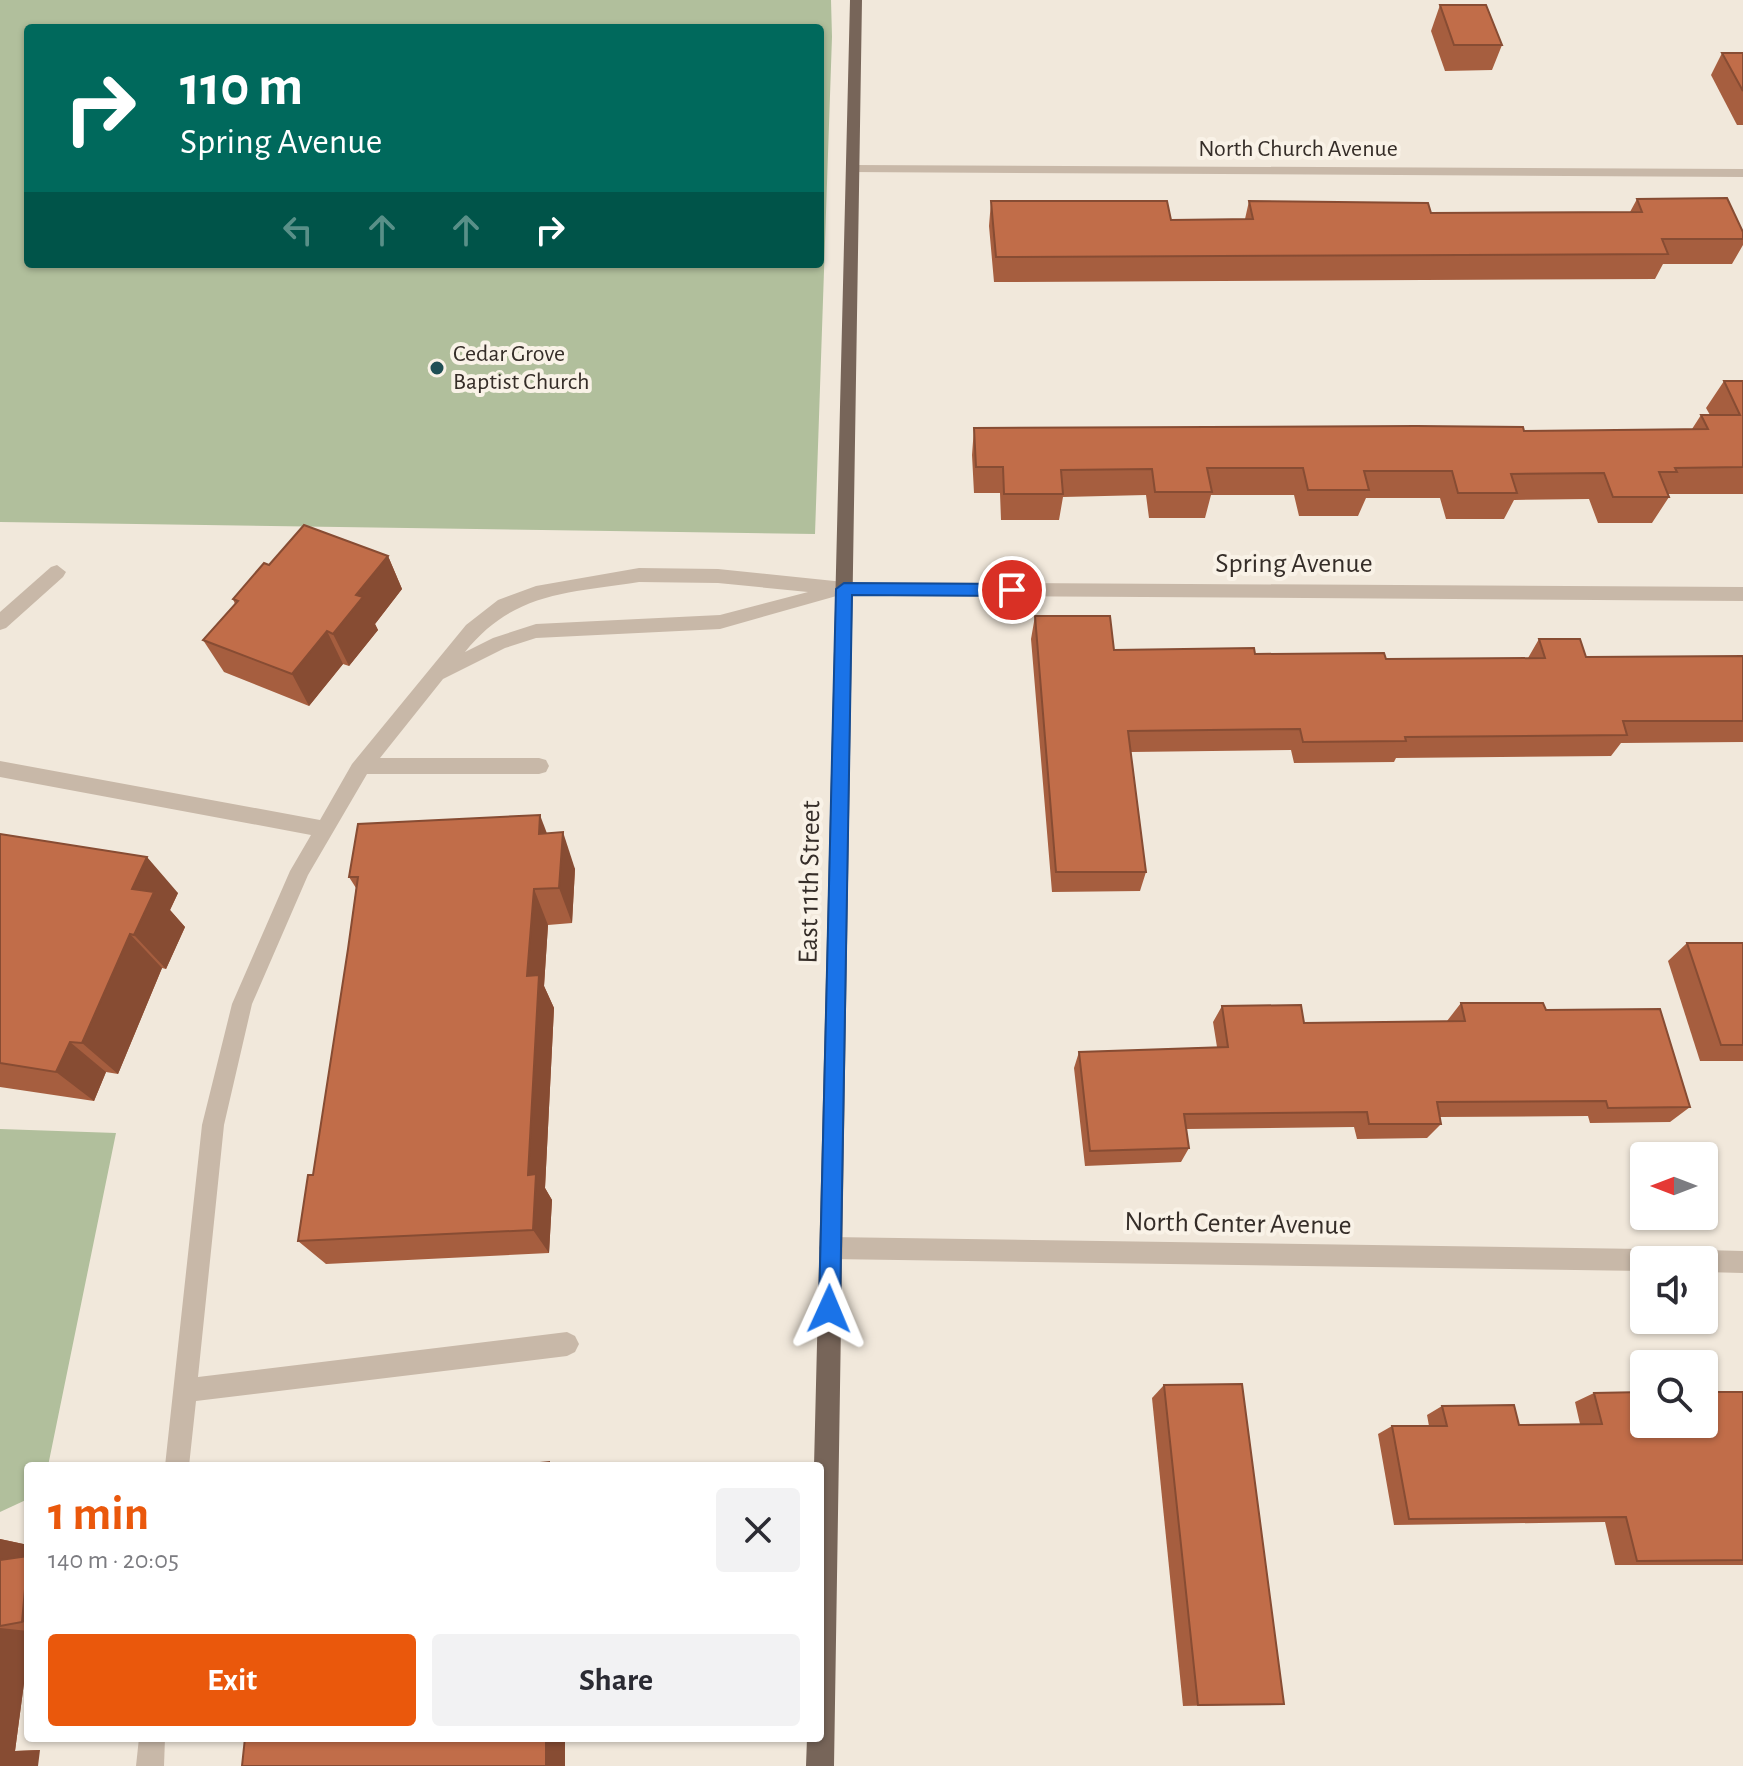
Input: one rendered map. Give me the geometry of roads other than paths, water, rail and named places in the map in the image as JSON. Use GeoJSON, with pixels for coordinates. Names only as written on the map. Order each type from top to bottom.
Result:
{"type":"FeatureCollection","features":[{"type":"Feature","properties":{"kind":"main road","name":"East 11th Street"},"geometry":{"type":"LineString","coordinates":[[824,1559],[856,0]]}},
{"type":"Feature","properties":{"kind":"main road","name":"East 11th Street"},"geometry":{"type":"LineString","coordinates":[[820,1742],[820,1766]]}},
{"type":"Feature","properties":{"kind":"street","name":"North Church Avenue"},"geometry":{"type":"LineString","coordinates":[[854,169],[1743,173]]}},
{"type":"Feature","properties":{"kind":"street"},"geometry":{"type":"LineString","coordinates":[[0,623],[57,572]]}},
{"type":"Feature","properties":{"kind":"street"},"geometry":{"type":"LineString","coordinates":[[177,1462],[213,1125],[242,1004],[300,871],[363,766],[472,630],[504,605],[571,585],[639,575],[718,576],[844,589]]}},
{"type":"Feature","properties":{"kind":"street","name":"Spring Avenue"},"geometry":{"type":"LineString","coordinates":[[844,589],[1743,594]]}},
{"type":"Feature","properties":{"kind":"street"},"geometry":{"type":"LineString","coordinates":[[437,674],[499,643],[536,631],[720,622],[844,589]]}},
{"type":"Feature","properties":{"kind":"street"},"geometry":{"type":"LineString","coordinates":[[363,766],[539,766]]}},
{"type":"Feature","properties":{"kind":"street"},"geometry":{"type":"LineString","coordinates":[[0,769],[324,829]]}},
{"type":"Feature","properties":{"kind":"street","name":"North Center Avenue"},"geometry":{"type":"LineString","coordinates":[[830,1248],[1630,1260]]}},
{"type":"Feature","properties":{"kind":"street"},"geometry":{"type":"LineString","coordinates":[[1718,1261],[1743,1262]]}},
{"type":"Feature","properties":{"kind":"street"},"geometry":{"type":"LineString","coordinates":[[183,1391],[567,1344]]}},
{"type":"Feature","properties":{"kind":"street"},"geometry":{"type":"LineString","coordinates":[[150,1766],[152,1742]]}},
{"type":"Feature","properties":{"kind":"place","name":"Cedar Grove Baptist Church"},"geometry":{"type":"Point","coordinates":[437,368]}}]}
